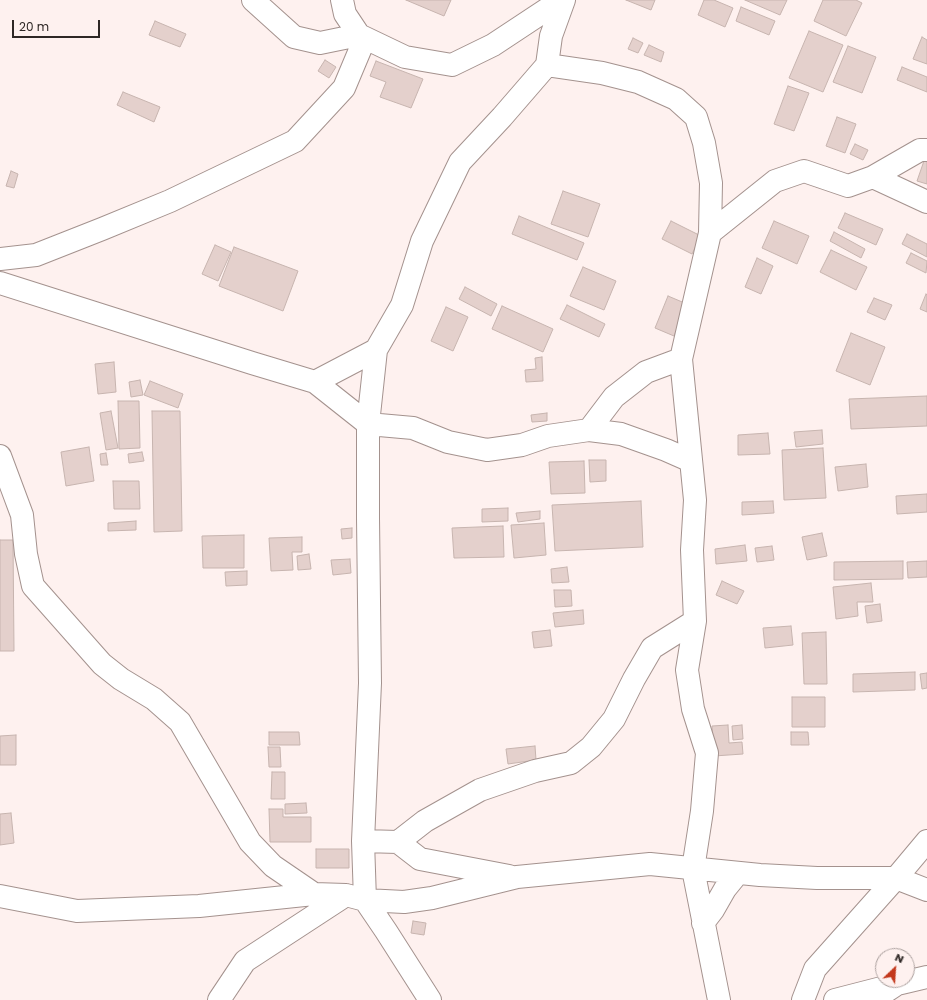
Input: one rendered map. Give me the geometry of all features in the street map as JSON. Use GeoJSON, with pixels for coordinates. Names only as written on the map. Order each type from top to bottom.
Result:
{"type":"FeatureCollection","features":[{"type":"Feature","properties":{"kind":"street"},"geometry":{"type":"LineString","coordinates":[[252,0],[294,37],[320,43],[362,36]]}},
{"type":"Feature","properties":{"kind":"street"},"geometry":{"type":"LineString","coordinates":[[342,0],[345,14],[362,36],[405,57],[452,65],[493,45],[562,0]]}},
{"type":"Feature","properties":{"kind":"street"},"geometry":{"type":"LineString","coordinates":[[355,897],[363,841],[370,683],[368,424],[376,350],[402,305],[422,241],[460,162],[502,117],[547,65],[551,36],[562,0]]}},
{"type":"Feature","properties":{"kind":"street"},"geometry":{"type":"LineString","coordinates":[[0,259],[36,255],[102,230],[170,201],[294,141],[344,88],[362,36]]}},
{"type":"Feature","properties":{"kind":"street"},"geometry":{"type":"LineString","coordinates":[[547,65],[602,73],[638,82],[676,99],[696,117],[704,143],[710,183],[710,233],[681,359],[695,500],[692,550],[695,621],[687,670],[693,709],[707,753],[702,810],[693,869],[719,1000]]}},
{"type":"Feature","properties":{"kind":"street"},"geometry":{"type":"LineString","coordinates":[[710,233],[775,181],[804,171],[848,186],[873,177],[920,150],[927,150]]}},
{"type":"Feature","properties":{"kind":"street"},"geometry":{"type":"LineString","coordinates":[[873,177],[927,202]]}},
{"type":"Feature","properties":{"kind":"street"},"geometry":{"type":"LineString","coordinates":[[0,283],[315,382],[368,424],[413,428],[448,442],[487,450],[522,445],[548,436],[589,430],[621,434],[666,450],[691,461]]}},
{"type":"Feature","properties":{"kind":"street"},"geometry":{"type":"LineString","coordinates":[[315,382],[376,350]]}},
{"type":"Feature","properties":{"kind":"street"},"geometry":{"type":"LineString","coordinates":[[589,430],[614,397],[646,372],[681,359]]}},
{"type":"Feature","properties":{"kind":"street"},"geometry":{"type":"LineString","coordinates":[[0,456],[22,515],[26,554],[34,586],[102,664],[121,679],[154,699],[180,722],[250,842],[273,866],[314,894]]}},
{"type":"Feature","properties":{"kind":"street"},"geometry":{"type":"LineString","coordinates":[[398,842],[425,821],[480,790],[535,771],[571,763],[591,747],[614,719],[634,679],[652,648],[695,621]]}},
{"type":"Feature","properties":{"kind":"street"},"geometry":{"type":"LineString","coordinates":[[363,841],[398,842],[420,859],[517,877]]}},
{"type":"Feature","properties":{"kind":"street"},"geometry":{"type":"LineString","coordinates":[[803,1000],[815,969],[927,841]]}},
{"type":"Feature","properties":{"kind":"street"},"geometry":{"type":"LineString","coordinates":[[0,896],[77,911],[199,906],[314,894],[404,902],[432,898],[517,877],[650,864],[738,873],[816,878],[896,878],[927,890]]}},
{"type":"Feature","properties":{"kind":"street"},"geometry":{"type":"LineString","coordinates":[[703,923],[713,910],[725,889],[738,873]]}},
{"type":"Feature","properties":{"kind":"street"},"geometry":{"type":"LineString","coordinates":[[219,1000],[245,961],[355,897]]}},
{"type":"Feature","properties":{"kind":"street"},"geometry":{"type":"LineString","coordinates":[[355,897],[386,931],[430,1000]]}},
{"type":"Feature","properties":{"kind":"street"},"geometry":{"type":"LineString","coordinates":[[915,980],[927,977]]}},
{"type":"Feature","properties":{"kind":"street"},"geometry":{"type":"LineString","coordinates":[[835,1000],[882,988]]}},
{"type":"Feature","properties":{"kind":"street"},"geometry":{"type":"LineString","coordinates":[[872,1000],[891,988]]}},
{"type":"Feature","properties":{"kind":"building"},"geometry":{"type":"Polygon","coordinates":[[[406,0],[451,0],[444,16],[406,0]]]}},
{"type":"Feature","properties":{"kind":"building"},"geometry":{"type":"Polygon","coordinates":[[[626,0],[655,0],[651,10],[626,0]]]}},
{"type":"Feature","properties":{"kind":"building"},"geometry":{"type":"Polygon","coordinates":[[[704,0],[714,0],[733,8],[725,27],[698,15],[704,0]]]}},
{"type":"Feature","properties":{"kind":"building"},"geometry":{"type":"Polygon","coordinates":[[[745,0],[787,0],[780,15],[745,0]]]}},
{"type":"Feature","properties":{"kind":"building"},"geometry":{"type":"Polygon","coordinates":[[[823,0],[856,0],[862,3],[846,36],[814,21],[823,0]]]}},
{"type":"Feature","properties":{"kind":"building"},"geometry":{"type":"Polygon","coordinates":[[[741,7],[775,21],[769,35],[736,21],[741,7]]]}},
{"type":"Feature","properties":{"kind":"building"},"geometry":{"type":"Polygon","coordinates":[[[155,21],[186,34],[180,47],[149,35],[155,21]]]}},
{"type":"Feature","properties":{"kind":"building"},"geometry":{"type":"Polygon","coordinates":[[[809,31],[843,45],[823,92],[789,78],[809,31]]]}},
{"type":"Feature","properties":{"kind":"building"},"geometry":{"type":"Polygon","coordinates":[[[922,37],[927,40],[927,64],[913,59],[922,37]]]}},
{"type":"Feature","properties":{"kind":"building"},"geometry":{"type":"Polygon","coordinates":[[[633,38],[643,43],[638,53],[628,49],[633,38]]]}},
{"type":"Feature","properties":{"kind":"building"},"geometry":{"type":"Polygon","coordinates":[[[649,45],[664,52],[661,62],[644,55],[649,45]]]}},
{"type":"Feature","properties":{"kind":"building"},"geometry":{"type":"Polygon","coordinates":[[[848,46],[876,57],[862,93],[833,82],[848,46]]]}},
{"type":"Feature","properties":{"kind":"building"},"geometry":{"type":"Polygon","coordinates":[[[325,60],[336,67],[329,78],[318,71],[325,60]]]}},
{"type":"Feature","properties":{"kind":"building"},"geometry":{"type":"Polygon","coordinates":[[[376,61],[423,79],[411,108],[380,97],[386,82],[370,76],[376,61]]]}},
{"type":"Feature","properties":{"kind":"building"},"geometry":{"type":"Polygon","coordinates":[[[902,67],[927,77],[927,92],[897,80],[902,67]]]}},
{"type":"Feature","properties":{"kind":"building"},"geometry":{"type":"Polygon","coordinates":[[[788,86],[809,93],[794,131],[774,124],[788,86]]]}},
{"type":"Feature","properties":{"kind":"building"},"geometry":{"type":"Polygon","coordinates":[[[123,92],[160,107],[154,122],[117,105],[123,92]]]}},
{"type":"Feature","properties":{"kind":"building"},"geometry":{"type":"Polygon","coordinates":[[[837,117],[856,124],[845,153],[826,146],[837,117]]]}},
{"type":"Feature","properties":{"kind":"building"},"geometry":{"type":"Polygon","coordinates":[[[855,144],[868,150],[863,160],[850,154],[855,144]]]}},
{"type":"Feature","properties":{"kind":"building"},"geometry":{"type":"Polygon","coordinates":[[[925,158],[927,159],[927,184],[917,181],[925,158]]]}},
{"type":"Feature","properties":{"kind":"building"},"geometry":{"type":"Polygon","coordinates":[[[11,171],[18,174],[14,188],[6,186],[11,171]]]}},
{"type":"Feature","properties":{"kind":"building"},"geometry":{"type":"Polygon","coordinates":[[[563,191],[600,204],[588,237],[551,224],[563,191]]]}},
{"type":"Feature","properties":{"kind":"building"},"geometry":{"type":"Polygon","coordinates":[[[845,213],[883,229],[876,245],[838,228],[845,213]]]}},
{"type":"Feature","properties":{"kind":"building"},"geometry":{"type":"Polygon","coordinates":[[[519,216],[584,243],[577,260],[512,234],[519,216]]]}},
{"type":"Feature","properties":{"kind":"building"},"geometry":{"type":"Polygon","coordinates":[[[671,221],[701,236],[692,254],[662,239],[671,221]]]}},
{"type":"Feature","properties":{"kind":"building"},"geometry":{"type":"Polygon","coordinates":[[[774,221],[809,236],[797,264],[762,248],[774,221]]]}},
{"type":"Feature","properties":{"kind":"building"},"geometry":{"type":"Polygon","coordinates":[[[834,232],[865,249],[861,258],[830,241],[834,232]]]}},
{"type":"Feature","properties":{"kind":"building"},"geometry":{"type":"Polygon","coordinates":[[[907,234],[927,244],[927,257],[902,244],[907,234]]]}},
{"type":"Feature","properties":{"kind":"building"},"geometry":{"type":"Polygon","coordinates":[[[215,245],[231,252],[218,281],[202,274],[215,245]]]}},
{"type":"Feature","properties":{"kind":"building"},"geometry":{"type":"Polygon","coordinates":[[[234,247],[298,271],[283,311],[219,286],[234,247]]]}},
{"type":"Feature","properties":{"kind":"building"},"geometry":{"type":"Polygon","coordinates":[[[831,250],[867,267],[856,290],[820,272],[831,250]]]}},
{"type":"Feature","properties":{"kind":"building"},"geometry":{"type":"Polygon","coordinates":[[[911,253],[927,261],[926,273],[906,263],[911,253]]]}},
{"type":"Feature","properties":{"kind":"building"},"geometry":{"type":"Polygon","coordinates":[[[757,258],[773,266],[761,294],[745,287],[757,258]]]}},
{"type":"Feature","properties":{"kind":"building"},"geometry":{"type":"Polygon","coordinates":[[[583,267],[616,281],[604,310],[570,296],[583,267]]]}},
{"type":"Feature","properties":{"kind":"building"},"geometry":{"type":"Polygon","coordinates":[[[465,287],[497,304],[491,316],[459,299],[465,287]]]}},
{"type":"Feature","properties":{"kind":"building"},"geometry":{"type":"Polygon","coordinates":[[[926,294],[927,295],[927,312],[920,309],[926,294]]]}},
{"type":"Feature","properties":{"kind":"building"},"geometry":{"type":"Polygon","coordinates":[[[668,296],[687,304],[674,336],[655,328],[668,296]]]}},
{"type":"Feature","properties":{"kind":"building"},"geometry":{"type":"Polygon","coordinates":[[[874,298],[892,305],[885,320],[867,312],[874,298]]]}},
{"type":"Feature","properties":{"kind":"building"},"geometry":{"type":"Polygon","coordinates":[[[567,305],[605,324],[599,337],[560,319],[567,305]]]}},
{"type":"Feature","properties":{"kind":"building"},"geometry":{"type":"Polygon","coordinates":[[[502,306],[553,329],[543,352],[492,329],[502,306]]]}},
{"type":"Feature","properties":{"kind":"building"},"geometry":{"type":"Polygon","coordinates":[[[446,307],[468,317],[453,351],[431,341],[446,307]]]}},
{"type":"Feature","properties":{"kind":"building"},"geometry":{"type":"Polygon","coordinates":[[[851,333],[885,347],[870,385],[836,371],[851,333]]]}},
{"type":"Feature","properties":{"kind":"building"},"geometry":{"type":"Polygon","coordinates":[[[542,357],[543,381],[526,382],[525,370],[536,369],[535,358],[542,357]]]}},
{"type":"Feature","properties":{"kind":"building"},"geometry":{"type":"Polygon","coordinates":[[[114,362],[116,392],[98,394],[95,364],[114,362]]]}},
{"type":"Feature","properties":{"kind":"building"},"geometry":{"type":"Polygon","coordinates":[[[140,380],[143,395],[131,397],[129,382],[140,380]]]}},
{"type":"Feature","properties":{"kind":"building"},"geometry":{"type":"Polygon","coordinates":[[[150,381],[183,394],[178,408],[144,395],[150,381]]]}},
{"type":"Feature","properties":{"kind":"building"},"geometry":{"type":"Polygon","coordinates":[[[927,396],[927,426],[851,429],[849,399],[927,396]]]}},
{"type":"Feature","properties":{"kind":"building"},"geometry":{"type":"Polygon","coordinates":[[[118,401],[139,401],[140,448],[119,449],[118,401]]]}},
{"type":"Feature","properties":{"kind":"building"},"geometry":{"type":"Polygon","coordinates":[[[111,411],[118,448],[106,450],[100,413],[111,411]]]}},
{"type":"Feature","properties":{"kind":"building"},"geometry":{"type":"Polygon","coordinates":[[[152,411],[180,411],[182,531],[154,532],[152,411]]]}},
{"type":"Feature","properties":{"kind":"building"},"geometry":{"type":"Polygon","coordinates":[[[547,413],[547,421],[532,422],[531,415],[547,413]]]}},
{"type":"Feature","properties":{"kind":"building"},"geometry":{"type":"Polygon","coordinates":[[[822,430],[823,444],[796,447],[794,432],[822,430]]]}},
{"type":"Feature","properties":{"kind":"building"},"geometry":{"type":"Polygon","coordinates":[[[768,433],[770,454],[738,455],[738,435],[768,433]]]}},
{"type":"Feature","properties":{"kind":"building"},"geometry":{"type":"Polygon","coordinates":[[[89,447],[94,481],[66,486],[61,452],[89,447]]]}},
{"type":"Feature","properties":{"kind":"building"},"geometry":{"type":"Polygon","coordinates":[[[823,448],[826,498],[784,500],[782,450],[823,448]]]}},
{"type":"Feature","properties":{"kind":"building"},"geometry":{"type":"Polygon","coordinates":[[[142,452],[144,461],[129,463],[128,454],[142,452]]]}},
{"type":"Feature","properties":{"kind":"building"},"geometry":{"type":"Polygon","coordinates":[[[106,453],[108,465],[101,465],[100,454],[106,453]]]}},
{"type":"Feature","properties":{"kind":"building"},"geometry":{"type":"Polygon","coordinates":[[[589,460],[606,460],[606,481],[590,482],[589,460]]]}},
{"type":"Feature","properties":{"kind":"building"},"geometry":{"type":"Polygon","coordinates":[[[584,461],[585,493],[551,494],[549,462],[584,461]]]}},
{"type":"Feature","properties":{"kind":"building"},"geometry":{"type":"Polygon","coordinates":[[[866,464],[868,487],[838,491],[835,467],[866,464]]]}},
{"type":"Feature","properties":{"kind":"building"},"geometry":{"type":"Polygon","coordinates":[[[113,481],[139,481],[140,509],[114,509],[113,481]]]}},
{"type":"Feature","properties":{"kind":"building"},"geometry":{"type":"Polygon","coordinates":[[[927,494],[927,512],[897,514],[896,496],[927,494]]]}},
{"type":"Feature","properties":{"kind":"building"},"geometry":{"type":"Polygon","coordinates":[[[641,501],[643,547],[555,551],[552,505],[641,501]]]}},
{"type":"Feature","properties":{"kind":"building"},"geometry":{"type":"Polygon","coordinates":[[[773,501],[774,513],[742,515],[742,502],[773,501]]]}},
{"type":"Feature","properties":{"kind":"building"},"geometry":{"type":"Polygon","coordinates":[[[508,508],[508,521],[482,522],[482,509],[508,508]]]}},
{"type":"Feature","properties":{"kind":"building"},"geometry":{"type":"Polygon","coordinates":[[[540,511],[540,519],[518,522],[516,513],[540,511]]]}},
{"type":"Feature","properties":{"kind":"building"},"geometry":{"type":"Polygon","coordinates":[[[136,521],[136,530],[108,531],[108,523],[136,521]]]}},
{"type":"Feature","properties":{"kind":"building"},"geometry":{"type":"Polygon","coordinates":[[[544,523],[546,555],[514,558],[511,525],[544,523]]]}},
{"type":"Feature","properties":{"kind":"building"},"geometry":{"type":"Polygon","coordinates":[[[503,526],[504,557],[454,558],[452,528],[503,526]]]}},
{"type":"Feature","properties":{"kind":"building"},"geometry":{"type":"Polygon","coordinates":[[[352,528],[352,538],[342,539],[341,529],[352,528]]]}},
{"type":"Feature","properties":{"kind":"building"},"geometry":{"type":"Polygon","coordinates":[[[822,533],[827,556],[807,560],[802,537],[822,533]]]}},
{"type":"Feature","properties":{"kind":"building"},"geometry":{"type":"Polygon","coordinates":[[[244,535],[244,568],[203,568],[202,536],[244,535]]]}},
{"type":"Feature","properties":{"kind":"building"},"geometry":{"type":"Polygon","coordinates":[[[302,537],[302,552],[292,552],[293,570],[271,571],[269,538],[302,537]]]}},
{"type":"Feature","properties":{"kind":"building"},"geometry":{"type":"Polygon","coordinates":[[[0,540],[13,540],[14,651],[0,651],[0,540]]]}},
{"type":"Feature","properties":{"kind":"building"},"geometry":{"type":"Polygon","coordinates":[[[745,545],[747,561],[716,564],[715,549],[745,545]]]}},
{"type":"Feature","properties":{"kind":"building"},"geometry":{"type":"Polygon","coordinates":[[[772,546],[774,560],[757,562],[755,548],[772,546]]]}},
{"type":"Feature","properties":{"kind":"building"},"geometry":{"type":"Polygon","coordinates":[[[309,554],[311,569],[298,570],[297,556],[309,554]]]}},
{"type":"Feature","properties":{"kind":"building"},"geometry":{"type":"Polygon","coordinates":[[[350,559],[351,573],[333,575],[331,560],[350,559]]]}},
{"type":"Feature","properties":{"kind":"building"},"geometry":{"type":"Polygon","coordinates":[[[903,561],[903,579],[834,580],[834,562],[903,561]]]}},
{"type":"Feature","properties":{"kind":"building"},"geometry":{"type":"Polygon","coordinates":[[[927,561],[927,577],[908,578],[907,562],[927,561]]]}},
{"type":"Feature","properties":{"kind":"building"},"geometry":{"type":"Polygon","coordinates":[[[567,567],[569,582],[552,583],[551,569],[567,567]]]}},
{"type":"Feature","properties":{"kind":"building"},"geometry":{"type":"Polygon","coordinates":[[[247,571],[247,585],[226,586],[225,572],[247,571]]]}},
{"type":"Feature","properties":{"kind":"building"},"geometry":{"type":"Polygon","coordinates":[[[722,581],[744,591],[737,604],[716,595],[722,581]]]}},
{"type":"Feature","properties":{"kind":"building"},"geometry":{"type":"Polygon","coordinates":[[[871,583],[873,602],[857,602],[858,616],[836,619],[833,587],[871,583]]]}},
{"type":"Feature","properties":{"kind":"building"},"geometry":{"type":"Polygon","coordinates":[[[554,590],[571,590],[572,606],[555,607],[554,590]]]}},
{"type":"Feature","properties":{"kind":"building"},"geometry":{"type":"Polygon","coordinates":[[[880,604],[882,621],[867,623],[865,606],[880,604]]]}},
{"type":"Feature","properties":{"kind":"building"},"geometry":{"type":"Polygon","coordinates":[[[583,610],[584,624],[555,627],[553,613],[583,610]]]}},
{"type":"Feature","properties":{"kind":"building"},"geometry":{"type":"Polygon","coordinates":[[[791,626],[793,645],[765,648],[763,628],[791,626]]]}},
{"type":"Feature","properties":{"kind":"building"},"geometry":{"type":"Polygon","coordinates":[[[550,630],[552,646],[534,648],[532,632],[550,630]]]}},
{"type":"Feature","properties":{"kind":"building"},"geometry":{"type":"Polygon","coordinates":[[[826,632],[827,684],[804,684],[802,633],[826,632]]]}},
{"type":"Feature","properties":{"kind":"building"},"geometry":{"type":"Polygon","coordinates":[[[915,672],[915,690],[853,692],[853,674],[915,672]]]}},
{"type":"Feature","properties":{"kind":"building"},"geometry":{"type":"Polygon","coordinates":[[[927,673],[927,688],[922,689],[920,674],[927,673]]]}},
{"type":"Feature","properties":{"kind":"building"},"geometry":{"type":"Polygon","coordinates":[[[792,697],[825,697],[825,727],[792,727],[792,697]]]}},
{"type":"Feature","properties":{"kind":"building"},"geometry":{"type":"Polygon","coordinates":[[[728,725],[729,743],[742,742],[743,754],[714,756],[712,726],[728,725]]]}},
{"type":"Feature","properties":{"kind":"building"},"geometry":{"type":"Polygon","coordinates":[[[742,725],[743,739],[733,740],[732,726],[742,725]]]}},
{"type":"Feature","properties":{"kind":"building"},"geometry":{"type":"Polygon","coordinates":[[[269,732],[299,732],[300,745],[269,745],[269,732]]]}},
{"type":"Feature","properties":{"kind":"building"},"geometry":{"type":"Polygon","coordinates":[[[791,732],[808,732],[809,745],[791,745],[791,732]]]}},
{"type":"Feature","properties":{"kind":"building"},"geometry":{"type":"Polygon","coordinates":[[[16,735],[16,765],[0,765],[0,736],[16,735]]]}},
{"type":"Feature","properties":{"kind":"building"},"geometry":{"type":"Polygon","coordinates":[[[535,746],[536,760],[508,764],[506,749],[535,746]]]}},
{"type":"Feature","properties":{"kind":"building"},"geometry":{"type":"Polygon","coordinates":[[[268,747],[280,747],[281,767],[269,767],[268,747]]]}},
{"type":"Feature","properties":{"kind":"building"},"geometry":{"type":"Polygon","coordinates":[[[272,772],[285,772],[285,799],[271,799],[272,772]]]}},
{"type":"Feature","properties":{"kind":"building"},"geometry":{"type":"Polygon","coordinates":[[[306,803],[307,813],[285,814],[285,804],[306,803]]]}},
{"type":"Feature","properties":{"kind":"building"},"geometry":{"type":"Polygon","coordinates":[[[269,809],[283,809],[283,817],[311,817],[311,842],[270,842],[269,809]]]}},
{"type":"Feature","properties":{"kind":"building"},"geometry":{"type":"Polygon","coordinates":[[[11,813],[14,843],[0,845],[0,814],[11,813]]]}},
{"type":"Feature","properties":{"kind":"building"},"geometry":{"type":"Polygon","coordinates":[[[316,849],[349,849],[349,868],[316,868],[316,849]]]}},
{"type":"Feature","properties":{"kind":"building"},"geometry":{"type":"Polygon","coordinates":[[[413,921],[426,923],[424,935],[411,933],[413,921]]]}}]}
